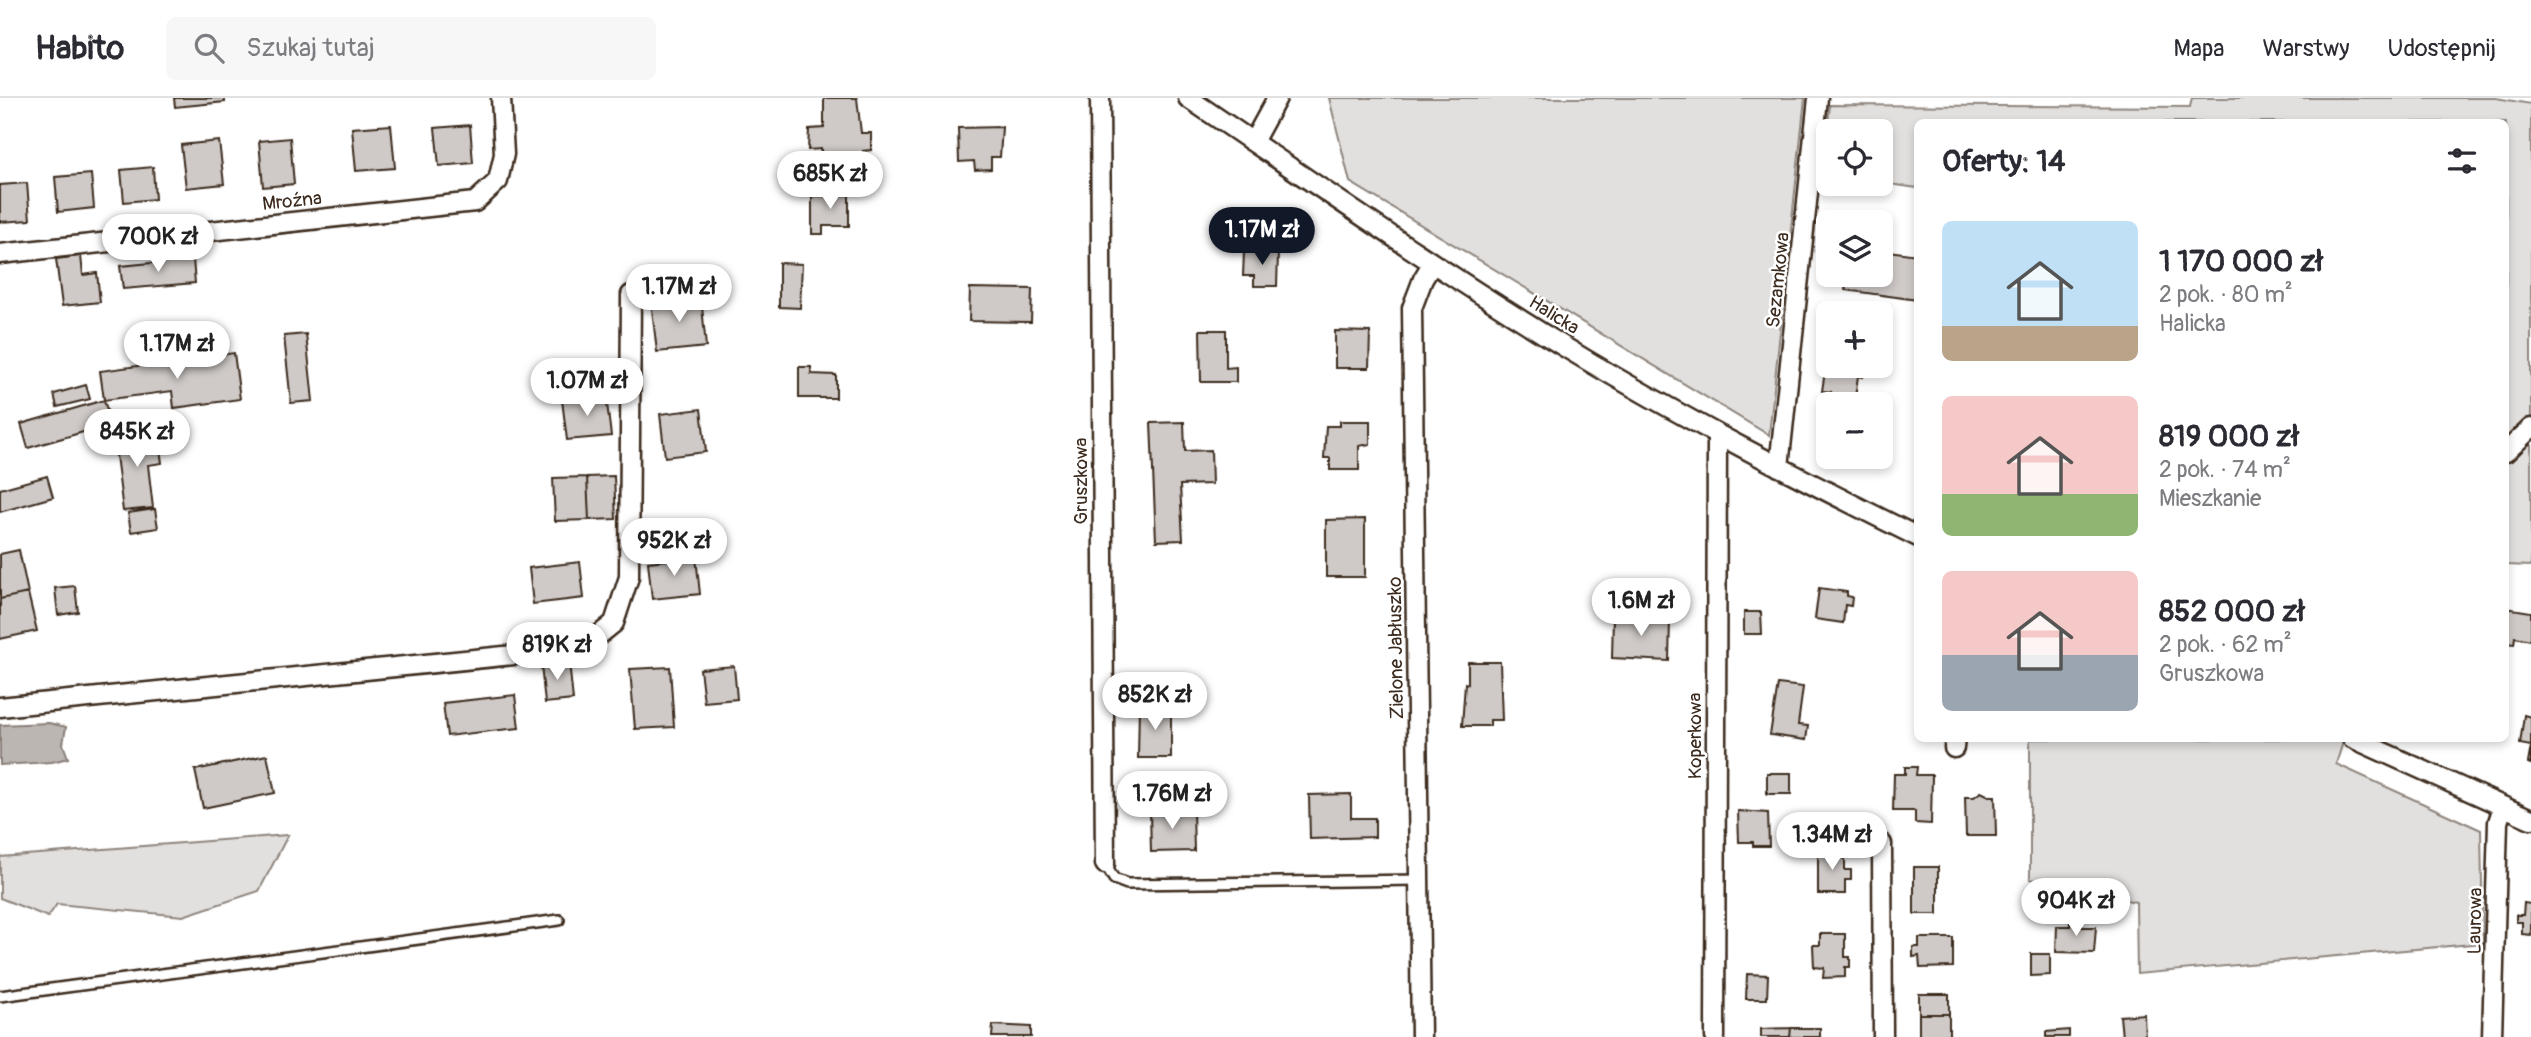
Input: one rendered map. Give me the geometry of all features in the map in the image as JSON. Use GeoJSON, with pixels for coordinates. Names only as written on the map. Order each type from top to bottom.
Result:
{"type":"FeatureCollection","features":[{"type":"Feature","properties":{"kind":"street","name":"Mroźna"},"geometry":{"type":"LineString","coordinates":[[0,254],[475,202],[498,181],[504,154],[502,98]]}},
{"type":"Feature","properties":{"kind":"street","name":"Gruszkowa"},"geometry":{"type":"LineString","coordinates":[[1100,98],[1105,864]]}},
{"type":"Feature","properties":{"kind":"street","name":"Halicka"},"geometry":{"type":"LineString","coordinates":[[1188,98],[1433,264],[1567,348],[1717,435],[1914,535]]}},
{"type":"Feature","properties":{"kind":"street"},"geometry":{"type":"LineString","coordinates":[[1253,142],[1277,98]]}},
{"type":"Feature","properties":{"kind":"street","name":"Sezamkowa"},"geometry":{"type":"LineString","coordinates":[[1779,467],[1818,98]]}},
{"type":"Feature","properties":{"kind":"street","name":"Zielone Jabłuszko"},"geometry":{"type":"LineString","coordinates":[[1421,1037],[1412,308],[1423,279],[1433,264]]}},
{"type":"Feature","properties":{"kind":"street"},"geometry":{"type":"LineString","coordinates":[[0,706],[583,648],[614,623],[629,577],[631,295]]}},
{"type":"Feature","properties":{"kind":"street"},"geometry":{"type":"LineString","coordinates":[[2509,449],[2531,428]]}},
{"type":"Feature","properties":{"kind":"street","name":"Koperkowa"},"geometry":{"type":"LineString","coordinates":[[1715,1037],[1717,435]]}},
{"type":"Feature","properties":{"kind":"street"},"geometry":{"type":"LineString","coordinates":[[2362,742],[2531,819]]}},
{"type":"Feature","properties":{"kind":"street","name":"Laurowa"},"geometry":{"type":"LineString","coordinates":[[2492,1037],[2498,822],[2503,807]]}},
{"type":"Feature","properties":{"kind":"street"},"geometry":{"type":"LineString","coordinates":[[1882,844],[1883,1037]]}},
{"type":"Feature","properties":{"kind":"lane"},"geometry":{"type":"LineString","coordinates":[[1105,864],[1114,879],[1127,884],[1421,880]]}},
{"type":"Feature","properties":{"kind":"lane"},"geometry":{"type":"LineString","coordinates":[[0,996],[559,920]]}},
{"type":"Feature","properties":{"kind":"shaded area"},"geometry":{"type":"Polygon","coordinates":[[[1329,98],[1805,98],[1769,435],[1350,182],[1329,98]]]}},
{"type":"Feature","properties":{"kind":"shaded area"},"geometry":{"type":"Polygon","coordinates":[[[2192,98],[2496,98],[2531,104],[2531,566],[2509,565],[2509,119],[1914,119],[1914,187],[1893,185],[1893,119],[1828,119],[1830,105],[2190,107],[2192,98]]]}},
{"type":"Feature","properties":{"kind":"shaded area"},"geometry":{"type":"Polygon","coordinates":[[[49,723],[66,727],[63,744],[68,758],[52,762],[0,765],[0,725],[49,723]]]}},
{"type":"Feature","properties":{"kind":"shaded area"},"geometry":{"type":"Polygon","coordinates":[[[2030,742],[2343,742],[2336,764],[2481,830],[2483,943],[2137,974],[2136,902],[2030,879],[2030,742]]]}},
{"type":"Feature","properties":{"kind":"shaded area"},"geometry":{"type":"Polygon","coordinates":[[[288,835],[259,891],[183,916],[57,904],[48,917],[0,898],[0,857],[288,835]]]}},
{"type":"Feature","properties":{"kind":"building"},"geometry":{"type":"Polygon","coordinates":[[[174,98],[225,98],[225,102],[175,107],[174,98]]]}},
{"type":"Feature","properties":{"kind":"building"},"geometry":{"type":"Polygon","coordinates":[[[824,98],[857,98],[861,133],[871,133],[871,150],[863,151],[862,166],[821,164],[821,149],[808,150],[809,129],[824,128],[824,98]]]}},
{"type":"Feature","properties":{"kind":"building"},"geometry":{"type":"Polygon","coordinates":[[[391,125],[395,168],[356,171],[352,128],[391,125]]]}},
{"type":"Feature","properties":{"kind":"building"},"geometry":{"type":"Polygon","coordinates":[[[470,125],[473,163],[439,166],[435,128],[470,125]]]}},
{"type":"Feature","properties":{"kind":"building"},"geometry":{"type":"Polygon","coordinates":[[[1002,127],[1000,157],[991,157],[991,169],[975,170],[974,161],[959,162],[958,128],[1002,127]]]}},
{"type":"Feature","properties":{"kind":"building"},"geometry":{"type":"Polygon","coordinates":[[[290,138],[294,184],[263,187],[259,141],[290,138]]]}},
{"type":"Feature","properties":{"kind":"building"},"geometry":{"type":"Polygon","coordinates":[[[219,141],[224,184],[186,188],[181,145],[219,141]]]}},
{"type":"Feature","properties":{"kind":"building"},"geometry":{"type":"Polygon","coordinates":[[[153,167],[155,199],[124,202],[121,170],[153,167]]]}},
{"type":"Feature","properties":{"kind":"building"},"geometry":{"type":"Polygon","coordinates":[[[91,174],[94,208],[58,212],[55,177],[91,174]]]}},
{"type":"Feature","properties":{"kind":"building"},"geometry":{"type":"Polygon","coordinates":[[[27,183],[30,220],[0,222],[0,185],[27,183]]]}},
{"type":"Feature","properties":{"kind":"building"},"geometry":{"type":"Polygon","coordinates":[[[825,188],[837,188],[837,195],[849,195],[849,226],[823,226],[823,234],[812,234],[812,196],[825,196],[825,188]]]}},
{"type":"Feature","properties":{"kind":"building"},"geometry":{"type":"Polygon","coordinates":[[[1258,246],[1265,246],[1265,253],[1278,253],[1277,286],[1254,286],[1254,276],[1243,276],[1244,252],[1257,252],[1258,246]]]}},
{"type":"Feature","properties":{"kind":"building"},"geometry":{"type":"Polygon","coordinates":[[[1893,252],[1914,254],[1914,299],[1845,290],[1846,287],[1893,287],[1893,252]]]}},
{"type":"Feature","properties":{"kind":"building"},"geometry":{"type":"Polygon","coordinates":[[[81,256],[83,275],[97,273],[100,302],[62,306],[56,259],[81,256]]]}},
{"type":"Feature","properties":{"kind":"building"},"geometry":{"type":"Polygon","coordinates":[[[193,259],[195,283],[123,289],[120,266],[193,259]]]}},
{"type":"Feature","properties":{"kind":"building"},"geometry":{"type":"Polygon","coordinates":[[[779,263],[802,264],[800,308],[779,307],[779,263]]]}},
{"type":"Feature","properties":{"kind":"building"},"geometry":{"type":"Polygon","coordinates":[[[970,288],[1032,289],[1031,322],[969,321],[970,288]]]}},
{"type":"Feature","properties":{"kind":"building"},"geometry":{"type":"Polygon","coordinates":[[[701,296],[706,347],[657,352],[651,301],[701,296]]]}},
{"type":"Feature","properties":{"kind":"building"},"geometry":{"type":"Polygon","coordinates":[[[1200,330],[1226,330],[1226,368],[1236,367],[1236,382],[1201,382],[1200,330]]]}},
{"type":"Feature","properties":{"kind":"building"},"geometry":{"type":"Polygon","coordinates":[[[1335,331],[1370,332],[1369,368],[1335,368],[1335,331]]]}},
{"type":"Feature","properties":{"kind":"building"},"geometry":{"type":"Polygon","coordinates":[[[306,334],[313,401],[291,403],[284,336],[306,334]]]}},
{"type":"Feature","properties":{"kind":"building"},"geometry":{"type":"Polygon","coordinates":[[[234,353],[240,399],[174,408],[172,391],[104,400],[100,371],[234,353]]]}},
{"type":"Feature","properties":{"kind":"building"},"geometry":{"type":"Polygon","coordinates":[[[799,367],[811,367],[811,374],[836,375],[836,398],[799,398],[799,367]]]}},
{"type":"Feature","properties":{"kind":"building"},"geometry":{"type":"Polygon","coordinates":[[[1824,378],[1858,378],[1856,392],[1822,391],[1824,378]]]}},
{"type":"Feature","properties":{"kind":"building"},"geometry":{"type":"Polygon","coordinates":[[[86,385],[90,399],[57,407],[54,394],[86,385]]]}},
{"type":"Feature","properties":{"kind":"building"},"geometry":{"type":"Polygon","coordinates":[[[606,395],[611,436],[567,440],[562,400],[606,395]]]}},
{"type":"Feature","properties":{"kind":"building"},"geometry":{"type":"Polygon","coordinates":[[[104,400],[111,424],[28,448],[21,424],[104,400]]]}},
{"type":"Feature","properties":{"kind":"building"},"geometry":{"type":"Polygon","coordinates":[[[701,409],[706,452],[665,457],[660,414],[701,409]]]}},
{"type":"Feature","properties":{"kind":"building"},"geometry":{"type":"Polygon","coordinates":[[[1340,421],[1370,421],[1370,444],[1359,446],[1359,470],[1330,470],[1330,458],[1324,458],[1326,426],[1340,426],[1340,421]]]}},
{"type":"Feature","properties":{"kind":"building"},"geometry":{"type":"Polygon","coordinates":[[[1184,422],[1185,451],[1211,450],[1212,484],[1180,485],[1183,540],[1156,541],[1151,423],[1184,422]]]}},
{"type":"Feature","properties":{"kind":"building"},"geometry":{"type":"Polygon","coordinates":[[[158,433],[162,463],[148,465],[153,508],[123,511],[114,439],[158,433]]]}},
{"type":"Feature","properties":{"kind":"building"},"geometry":{"type":"Polygon","coordinates":[[[47,476],[53,497],[0,512],[0,489],[47,476]]]}},
{"type":"Feature","properties":{"kind":"building"},"geometry":{"type":"Polygon","coordinates":[[[614,476],[616,519],[589,520],[587,477],[614,476]]]}},
{"type":"Feature","properties":{"kind":"building"},"geometry":{"type":"Polygon","coordinates":[[[587,477],[589,520],[555,521],[553,478],[587,477]]]}},
{"type":"Feature","properties":{"kind":"building"},"geometry":{"type":"Polygon","coordinates":[[[155,509],[158,528],[131,532],[128,513],[155,509]]]}},
{"type":"Feature","properties":{"kind":"building"},"geometry":{"type":"Polygon","coordinates":[[[1365,519],[1365,577],[1326,577],[1326,520],[1365,519]]]}},
{"type":"Feature","properties":{"kind":"building"},"geometry":{"type":"Polygon","coordinates":[[[19,550],[28,593],[0,599],[0,554],[19,550]]]}},
{"type":"Feature","properties":{"kind":"building"},"geometry":{"type":"Polygon","coordinates":[[[696,557],[700,594],[652,599],[648,562],[696,557]]]}},
{"type":"Feature","properties":{"kind":"building"},"geometry":{"type":"Polygon","coordinates":[[[580,562],[584,598],[533,604],[529,568],[580,562]]]}},
{"type":"Feature","properties":{"kind":"building"},"geometry":{"type":"Polygon","coordinates":[[[75,586],[78,612],[58,615],[55,588],[75,586]]]}},
{"type":"Feature","properties":{"kind":"building"},"geometry":{"type":"Polygon","coordinates":[[[1819,588],[1847,592],[1847,596],[1852,597],[1851,606],[1845,605],[1843,623],[1815,619],[1819,588]]]}},
{"type":"Feature","properties":{"kind":"building"},"geometry":{"type":"Polygon","coordinates":[[[28,593],[37,631],[0,639],[0,599],[28,593]]]}},
{"type":"Feature","properties":{"kind":"building"},"geometry":{"type":"Polygon","coordinates":[[[2509,608],[2531,612],[2531,640],[2515,637],[2514,644],[2509,643],[2509,608]]]}},
{"type":"Feature","properties":{"kind":"building"},"geometry":{"type":"Polygon","coordinates":[[[1744,612],[1761,612],[1762,634],[1744,634],[1744,612]]]}},
{"type":"Feature","properties":{"kind":"building"},"geometry":{"type":"Polygon","coordinates":[[[1613,616],[1670,618],[1669,661],[1612,658],[1613,616]]]}},
{"type":"Feature","properties":{"kind":"building"},"geometry":{"type":"Polygon","coordinates":[[[569,662],[573,700],[545,703],[541,665],[569,662]]]}},
{"type":"Feature","properties":{"kind":"building"},"geometry":{"type":"Polygon","coordinates":[[[1468,662],[1500,662],[1502,720],[1490,720],[1490,726],[1462,726],[1468,662]]]}},
{"type":"Feature","properties":{"kind":"building"},"geometry":{"type":"Polygon","coordinates":[[[734,666],[737,699],[704,702],[700,669],[734,666]]]}},
{"type":"Feature","properties":{"kind":"building"},"geometry":{"type":"Polygon","coordinates":[[[670,667],[674,727],[635,729],[630,669],[670,667]]]}},
{"type":"Feature","properties":{"kind":"building"},"geometry":{"type":"Polygon","coordinates":[[[1778,684],[1803,687],[1798,725],[1808,726],[1806,740],[1770,735],[1778,684]]]}},
{"type":"Feature","properties":{"kind":"building"},"geometry":{"type":"Polygon","coordinates":[[[515,695],[519,728],[447,736],[443,703],[515,695]]]}},
{"type":"Feature","properties":{"kind":"building"},"geometry":{"type":"Polygon","coordinates":[[[1139,706],[1171,707],[1171,758],[1138,758],[1139,706]]]}},
{"type":"Feature","properties":{"kind":"building"},"geometry":{"type":"Polygon","coordinates":[[[2524,715],[2531,717],[2531,746],[2520,744],[2524,715]]]}},
{"type":"Feature","properties":{"kind":"building"},"geometry":{"type":"Polygon","coordinates":[[[267,755],[275,793],[203,808],[195,770],[267,755]]]}},
{"type":"Feature","properties":{"kind":"building"},"geometry":{"type":"Polygon","coordinates":[[[1905,767],[1917,767],[1916,775],[1932,775],[1931,824],[1915,823],[1915,811],[1893,811],[1894,774],[1905,774],[1905,767]]]}},
{"type":"Feature","properties":{"kind":"building"},"geometry":{"type":"Polygon","coordinates":[[[1767,773],[1791,773],[1791,794],[1767,794],[1767,773]]]}},
{"type":"Feature","properties":{"kind":"building"},"geometry":{"type":"Polygon","coordinates":[[[1981,792],[1995,796],[1996,836],[1966,836],[1965,797],[1974,797],[1981,792]]]}},
{"type":"Feature","properties":{"kind":"building"},"geometry":{"type":"Polygon","coordinates":[[[1351,794],[1351,818],[1375,818],[1375,837],[1310,839],[1309,795],[1351,794]]]}},
{"type":"Feature","properties":{"kind":"building"},"geometry":{"type":"Polygon","coordinates":[[[1193,810],[1194,851],[1151,852],[1150,811],[1193,810]]]}},
{"type":"Feature","properties":{"kind":"building"},"geometry":{"type":"Polygon","coordinates":[[[1738,811],[1768,813],[1769,846],[1753,846],[1753,842],[1739,842],[1738,811]]]}},
{"type":"Feature","properties":{"kind":"building"},"geometry":{"type":"Polygon","coordinates":[[[1818,849],[1845,849],[1845,870],[1851,870],[1851,880],[1845,880],[1845,894],[1818,894],[1818,849]]]}},
{"type":"Feature","properties":{"kind":"building"},"geometry":{"type":"Polygon","coordinates":[[[1914,867],[1938,867],[1938,914],[1914,914],[1914,867]]]}},
{"type":"Feature","properties":{"kind":"building"},"geometry":{"type":"Polygon","coordinates":[[[2524,903],[2531,904],[2531,935],[2522,934],[2522,922],[2516,922],[2516,915],[2523,915],[2524,903]]]}},
{"type":"Feature","properties":{"kind":"building"},"geometry":{"type":"Polygon","coordinates":[[[2070,920],[2082,920],[2082,927],[2096,927],[2094,953],[2056,952],[2057,926],[2070,926],[2070,920]]]}},
{"type":"Feature","properties":{"kind":"building"},"geometry":{"type":"Polygon","coordinates":[[[1820,934],[1845,934],[1845,957],[1850,957],[1850,967],[1845,967],[1845,977],[1823,978],[1824,968],[1814,967],[1813,945],[1820,945],[1820,934]]]}},
{"type":"Feature","properties":{"kind":"building"},"geometry":{"type":"Polygon","coordinates":[[[1919,938],[1953,938],[1953,967],[1920,968],[1919,956],[1913,957],[1913,947],[1919,947],[1919,938]]]}},
{"type":"Feature","properties":{"kind":"building"},"geometry":{"type":"Polygon","coordinates":[[[2031,954],[2050,954],[2050,975],[2031,976],[2031,954]]]}},
{"type":"Feature","properties":{"kind":"building"},"geometry":{"type":"Polygon","coordinates":[[[1747,974],[1768,975],[1767,999],[1746,999],[1747,974]]]}},
{"type":"Feature","properties":{"kind":"building"},"geometry":{"type":"Polygon","coordinates":[[[1919,994],[1949,994],[1949,1014],[1919,1014],[1919,994]]]}},
{"type":"Feature","properties":{"kind":"building"},"geometry":{"type":"Polygon","coordinates":[[[1919,1014],[1949,1014],[1949,1037],[1919,1037],[1919,1014]]]}},
{"type":"Feature","properties":{"kind":"building"},"geometry":{"type":"Polygon","coordinates":[[[2144,1014],[2145,1037],[2122,1037],[2120,1016],[2144,1014]]]}},
{"type":"Feature","properties":{"kind":"building"},"geometry":{"type":"Polygon","coordinates":[[[993,1025],[1031,1027],[1031,1037],[992,1037],[993,1025]]]}},
{"type":"Feature","properties":{"kind":"building"},"geometry":{"type":"Polygon","coordinates":[[[1791,1028],[1790,1037],[1761,1037],[1761,1029],[1791,1028]]]}},
{"type":"Feature","properties":{"kind":"building"},"geometry":{"type":"Polygon","coordinates":[[[1791,1028],[1820,1028],[1820,1037],[1790,1037],[1791,1028]]]}},
{"type":"Feature","properties":{"kind":"building"},"geometry":{"type":"Polygon","coordinates":[[[2069,1030],[2069,1037],[2046,1037],[2046,1032],[2069,1030]]]}}]}
